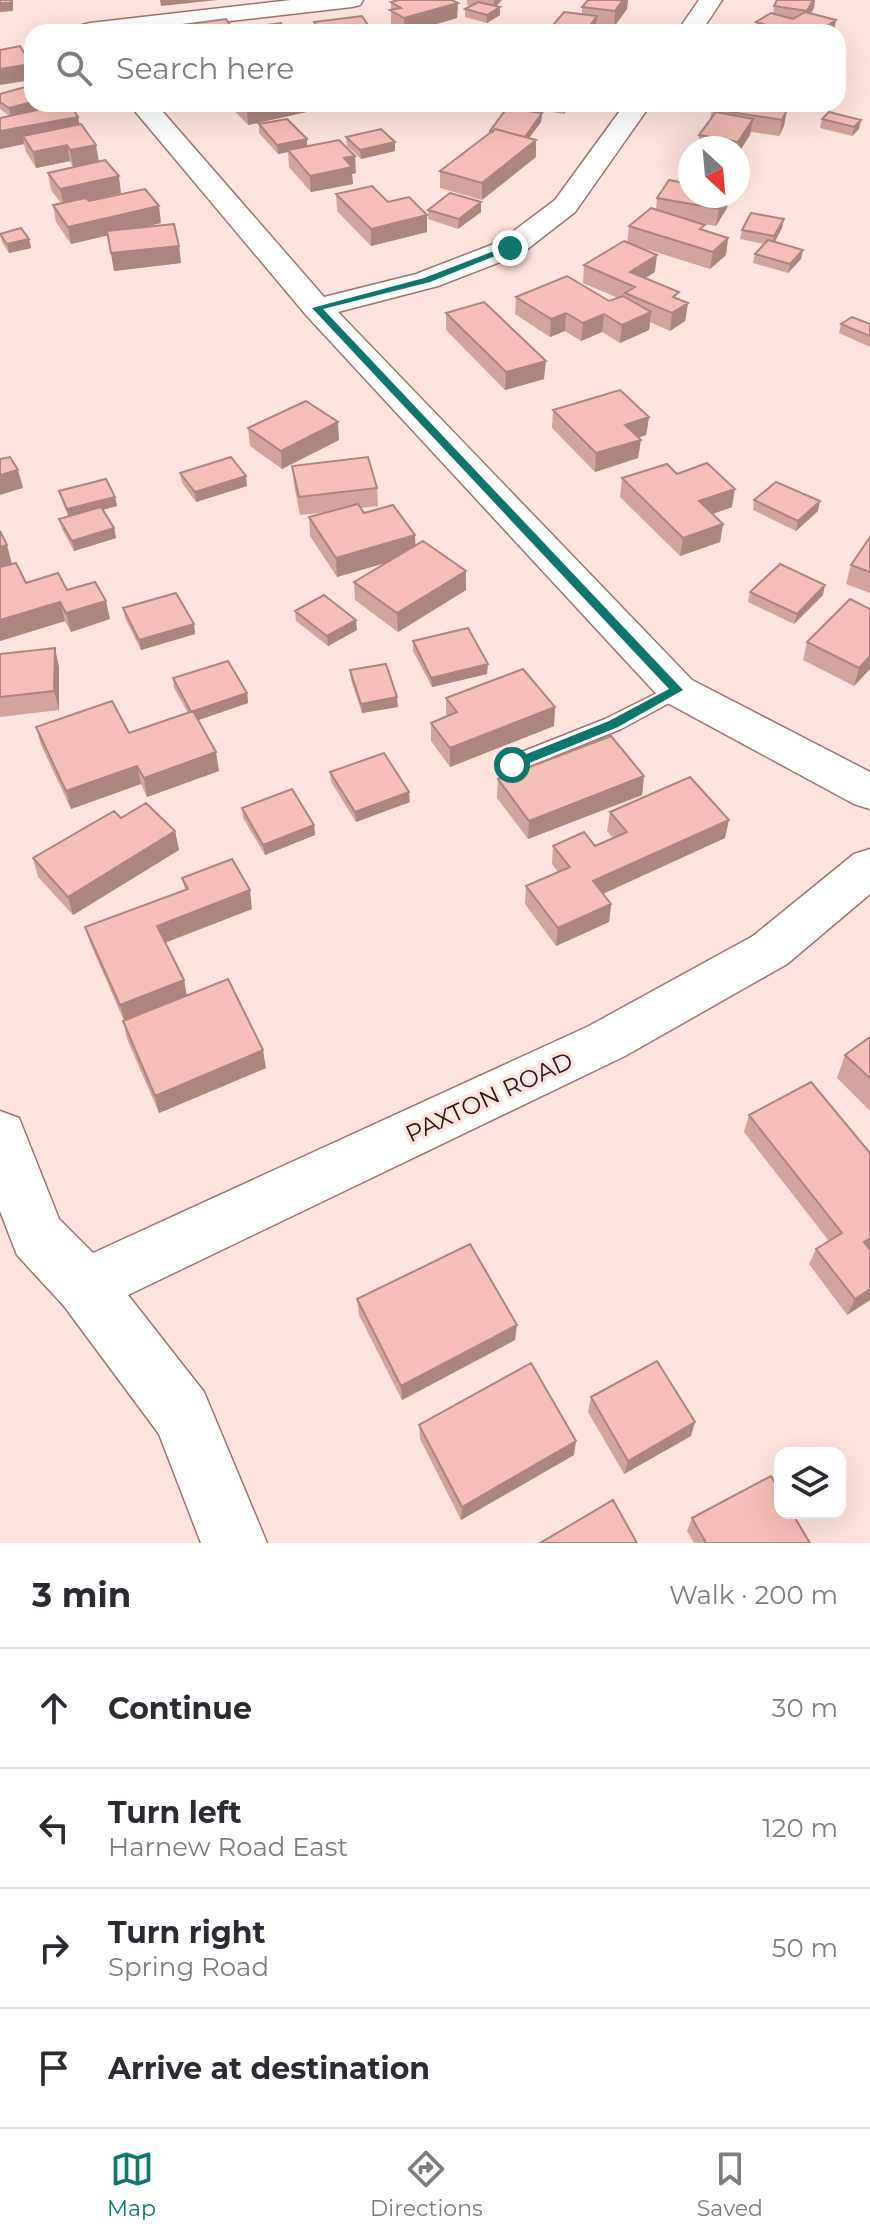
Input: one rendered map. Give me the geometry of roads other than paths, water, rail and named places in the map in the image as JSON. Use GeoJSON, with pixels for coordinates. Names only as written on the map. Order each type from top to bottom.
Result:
{"type":"FeatureCollection","features":[{"type":"Feature","properties":{"kind":"street"},"geometry":{"type":"LineString","coordinates":[[85,0],[90,24]]}},
{"type":"Feature","properties":{"kind":"street"},"geometry":{"type":"LineString","coordinates":[[150,24],[352,0]]}},
{"type":"Feature","properties":{"kind":"street"},"geometry":{"type":"LineString","coordinates":[[694,24],[711,0]]}},
{"type":"Feature","properties":{"kind":"street"},"geometry":{"type":"LineString","coordinates":[[149,112],[317,308],[677,690],[870,792]]}},
{"type":"Feature","properties":{"kind":"street"},"geometry":{"type":"LineString","coordinates":[[317,308],[427,280],[510,248],[565,206],[632,112]]}},
{"type":"Feature","properties":{"kind":"street","name":"PAXTON ROAD"},"geometry":{"type":"LineString","coordinates":[[85,1286],[607,1041],[770,950],[870,867]]}},
{"type":"Feature","properties":{"kind":"street"},"geometry":{"type":"LineString","coordinates":[[0,1135],[37,1236],[85,1286],[182,1414],[234,1543]]}},
{"type":"Feature","properties":{"kind":"lane"},"geometry":{"type":"LineString","coordinates":[[512,765],[613,724],[677,690]]}}]}
